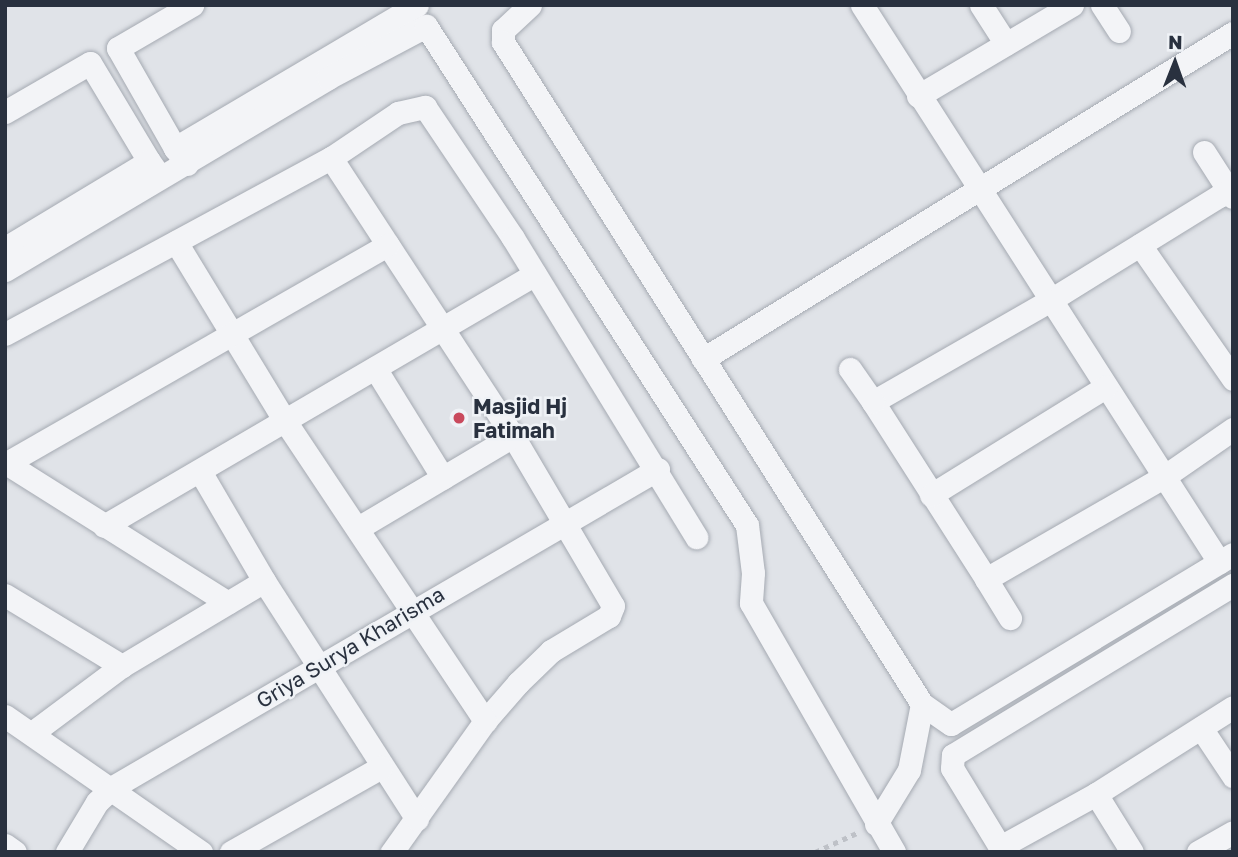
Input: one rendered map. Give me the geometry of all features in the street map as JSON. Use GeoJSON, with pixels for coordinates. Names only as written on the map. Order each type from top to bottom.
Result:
{"type":"FeatureCollection","features":[{"type":"Feature","properties":{"kind":"street"},"geometry":{"type":"LineString","coordinates":[[5,112],[192,5]]}},
{"type":"Feature","properties":{"kind":"street"},"geometry":{"type":"LineString","coordinates":[[181,156],[417,5]]}},
{"type":"Feature","properties":{"kind":"street"},"geometry":{"type":"LineString","coordinates":[[530,5],[503,30],[503,42],[922,704],[951,724],[1226,558],[1164,476],[1049,302],[862,5]]}},
{"type":"Feature","properties":{"kind":"street"},"geometry":{"type":"LineString","coordinates":[[981,5],[1006,44]]}},
{"type":"Feature","properties":{"kind":"street"},"geometry":{"type":"LineString","coordinates":[[918,96],[1072,5]]}},
{"type":"Feature","properties":{"kind":"street"},"geometry":{"type":"LineString","coordinates":[[1102,5],[1119,31]]}},
{"type":"Feature","properties":{"kind":"street"},"geometry":{"type":"LineString","coordinates":[[5,248],[150,161],[181,156],[426,26],[747,526],[753,573],[751,603],[894,852]]}},
{"type":"Feature","properties":{"kind":"street"},"geometry":{"type":"LineString","coordinates":[[703,359],[1233,33]]}},
{"type":"Feature","properties":{"kind":"street"},"geometry":{"type":"LineString","coordinates":[[118,48],[181,156]]}},
{"type":"Feature","properties":{"kind":"street"},"geometry":{"type":"LineString","coordinates":[[90,63],[150,161]]}},
{"type":"Feature","properties":{"kind":"street"},"geometry":{"type":"LineString","coordinates":[[5,334],[331,158],[398,113],[425,107],[535,274],[658,469],[696,537]]}},
{"type":"Feature","properties":{"kind":"street"},"geometry":{"type":"LineString","coordinates":[[5,270],[150,161],[163,127]]}},
{"type":"Feature","properties":{"kind":"street"},"geometry":{"type":"LineString","coordinates":[[873,402],[1231,194],[1203,152]]}},
{"type":"Feature","properties":{"kind":"street"},"geometry":{"type":"LineString","coordinates":[[331,158],[513,436],[612,612],[551,651],[485,722],[392,852]]}},
{"type":"Feature","properties":{"kind":"street"},"geometry":{"type":"LineString","coordinates":[[176,242],[230,336],[485,722]]}},
{"type":"Feature","properties":{"kind":"street"},"geometry":{"type":"LineString","coordinates":[[228,603],[6,464],[388,245]]}},
{"type":"Feature","properties":{"kind":"street"},"geometry":{"type":"LineString","coordinates":[[1140,245],[1233,379]]}},
{"type":"Feature","properties":{"kind":"street"},"geometry":{"type":"LineString","coordinates":[[104,526],[201,473],[535,274]]}},
{"type":"Feature","properties":{"kind":"street"},"geometry":{"type":"LineString","coordinates":[[375,369],[443,478]]}},
{"type":"Feature","properties":{"kind":"street"},"geometry":{"type":"LineString","coordinates":[[850,369],[1010,618]]}},
{"type":"Feature","properties":{"kind":"street"},"geometry":{"type":"LineString","coordinates":[[931,495],[1105,387]]}},
{"type":"Feature","properties":{"kind":"street"},"geometry":{"type":"LineString","coordinates":[[986,579],[1164,476],[1233,429]]}},
{"type":"Feature","properties":{"kind":"street"},"geometry":{"type":"LineString","coordinates":[[358,528],[513,436]]}},
{"type":"Feature","properties":{"kind":"street","name":"Griya Surya Kharisma"},"geometry":{"type":"LineString","coordinates":[[67,852],[97,802],[113,788],[658,469]]}},
{"type":"Feature","properties":{"kind":"street"},"geometry":{"type":"LineString","coordinates":[[201,473],[264,581],[320,666],[381,767],[417,819]]}},
{"type":"Feature","properties":{"kind":"street"},"geometry":{"type":"LineString","coordinates":[[32,733],[122,666],[264,581]]}},
{"type":"Feature","properties":{"kind":"street"},"geometry":{"type":"LineString","coordinates":[[1232,587],[953,755],[952,768],[1001,849],[1096,794],[1233,707]]}},
{"type":"Feature","properties":{"kind":"street"},"geometry":{"type":"LineString","coordinates":[[5,595],[122,666]]}},
{"type":"Feature","properties":{"kind":"street"},"geometry":{"type":"LineString","coordinates":[[876,824],[909,770],[922,704]]}},
{"type":"Feature","properties":{"kind":"street"},"geometry":{"type":"LineString","coordinates":[[5,716],[113,788],[201,852]]}},
{"type":"Feature","properties":{"kind":"street"},"geometry":{"type":"LineString","coordinates":[[1201,728],[1233,776]]}},
{"type":"Feature","properties":{"kind":"street"},"geometry":{"type":"LineString","coordinates":[[231,852],[381,767]]}},
{"type":"Feature","properties":{"kind":"street"},"geometry":{"type":"LineString","coordinates":[[1096,794],[1132,852]]}},
{"type":"Feature","properties":{"kind":"street"},"geometry":{"type":"LineString","coordinates":[[1198,852],[1233,832]]}},
{"type":"Feature","properties":{"kind":"street"},"geometry":{"type":"LineString","coordinates":[[5,845],[15,852]]}},
{"type":"Feature","properties":{"kind":"path"},"geometry":{"type":"LineString","coordinates":[[815,852],[876,824]]}},
{"type":"Feature","properties":{"kind":"place","name":"Masjid Hj Fatimah"},"geometry":{"type":"Point","coordinates":[459,418]}}]}
